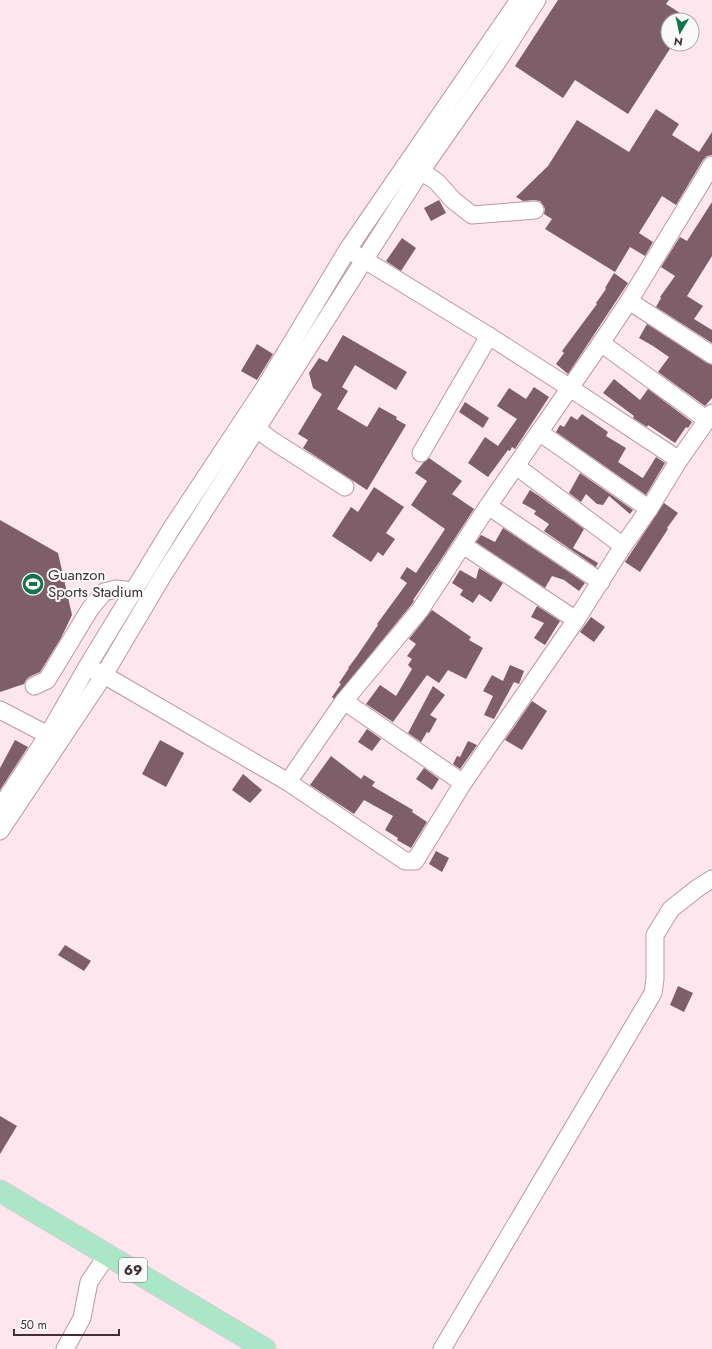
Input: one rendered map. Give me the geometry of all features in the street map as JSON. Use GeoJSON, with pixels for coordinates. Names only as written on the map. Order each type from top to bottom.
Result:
{"type":"FeatureCollection","features":[{"type":"Feature","properties":{"kind":"main road","name":"69"},"geometry":{"type":"LineString","coordinates":[[0,1191],[266,1349]]}},
{"type":"Feature","properties":{"kind":"street"},"geometry":{"type":"LineString","coordinates":[[0,831],[104,675],[162,577],[421,172],[439,131],[519,0]]}},
{"type":"Feature","properties":{"kind":"street"},"geometry":{"type":"LineString","coordinates":[[0,808],[48,736],[87,667],[178,519],[265,387],[348,249],[439,131],[498,61],[537,0]]}},
{"type":"Feature","properties":{"kind":"street"},"geometry":{"type":"LineString","coordinates":[[288,782],[344,701],[420,610],[488,506],[602,343],[706,187],[712,165]]}},
{"type":"Feature","properties":{"kind":"street"},"geometry":{"type":"LineString","coordinates":[[421,172],[437,182],[453,200],[472,215],[535,210]]}},
{"type":"Feature","properties":{"kind":"street"},"geometry":{"type":"LineString","coordinates":[[348,249],[489,336],[679,460]]}},
{"type":"Feature","properties":{"kind":"street"},"geometry":{"type":"LineString","coordinates":[[629,301],[712,355]]}},
{"type":"Feature","properties":{"kind":"street"},"geometry":{"type":"LineString","coordinates":[[421,453],[489,336]]}},
{"type":"Feature","properties":{"kind":"street"},"geometry":{"type":"LineString","coordinates":[[87,667],[104,675],[288,782],[405,861],[414,861],[463,783],[576,620],[623,546],[649,509],[679,460],[710,416],[602,343]]}},
{"type":"Feature","properties":{"kind":"street"},"geometry":{"type":"LineString","coordinates":[[257,429],[273,441],[345,487]]}},
{"type":"Feature","properties":{"kind":"street"},"geometry":{"type":"LineString","coordinates":[[539,432],[649,509]]}},
{"type":"Feature","properties":{"kind":"street"},"geometry":{"type":"LineString","coordinates":[[516,466],[623,546]]}},
{"type":"Feature","properties":{"kind":"street"},"geometry":{"type":"LineString","coordinates":[[488,506],[601,582]]}},
{"type":"Feature","properties":{"kind":"street"},"geometry":{"type":"LineString","coordinates":[[463,545],[576,620]]}},
{"type":"Feature","properties":{"kind":"street"},"geometry":{"type":"LineString","coordinates":[[34,686],[47,680],[90,609],[104,592],[116,589],[125,590],[132,594]]}},
{"type":"Feature","properties":{"kind":"street"},"geometry":{"type":"LineString","coordinates":[[344,701],[463,783]]}},
{"type":"Feature","properties":{"kind":"street"},"geometry":{"type":"LineString","coordinates":[[0,710],[48,736]]}},
{"type":"Feature","properties":{"kind":"street"},"geometry":{"type":"LineString","coordinates":[[442,1349],[653,993],[655,979],[655,935],[671,909],[699,887],[712,879]]}},
{"type":"Feature","properties":{"kind":"street"},"geometry":{"type":"LineString","coordinates":[[65,1349],[82,1318],[89,1282],[108,1254]]}},
{"type":"Feature","properties":{"kind":"building"},"geometry":{"type":"Polygon","coordinates":[[[558,0],[669,0],[666,4],[678,12],[660,12],[660,52],[668,52],[628,114],[575,80],[563,98],[515,66],[558,0]]]}},
{"type":"Feature","properties":{"kind":"building"},"geometry":{"type":"Polygon","coordinates":[[[656,109],[679,124],[672,135],[699,152],[712,132],[712,155],[707,156],[703,160],[676,205],[662,196],[639,233],[653,242],[645,256],[630,247],[615,272],[545,229],[552,219],[544,214],[545,209],[540,201],[523,201],[516,197],[548,166],[577,120],[629,152],[656,109]]]}},
{"type":"Feature","properties":{"kind":"building"},"geometry":{"type":"Polygon","coordinates":[[[439,200],[446,213],[431,221],[424,208],[439,200]]]}},
{"type":"Feature","properties":{"kind":"building"},"geometry":{"type":"Polygon","coordinates":[[[712,202],[712,256],[687,296],[703,306],[694,319],[712,330],[712,343],[656,307],[661,298],[660,297],[675,276],[661,267],[680,237],[687,241],[712,202]]]}},
{"type":"Feature","properties":{"kind":"building"},"geometry":{"type":"Polygon","coordinates":[[[402,238],[416,248],[401,271],[386,261],[402,238]]]}},
{"type":"Feature","properties":{"kind":"building"},"geometry":{"type":"Polygon","coordinates":[[[614,273],[628,283],[568,374],[556,364],[564,353],[562,351],[597,304],[596,303],[606,289],[605,288],[614,273]]]}},
{"type":"Feature","properties":{"kind":"building"},"geometry":{"type":"Polygon","coordinates":[[[647,324],[712,365],[712,398],[705,406],[658,372],[669,357],[639,338],[647,324]]]}},
{"type":"Feature","properties":{"kind":"building"},"geometry":{"type":"Polygon","coordinates":[[[343,335],[407,372],[396,390],[355,365],[342,387],[348,391],[337,409],[367,427],[379,407],[397,417],[396,419],[406,425],[367,490],[303,448],[308,440],[298,434],[322,394],[313,388],[309,373],[319,358],[327,362],[343,335]]]}},
{"type":"Feature","properties":{"kind":"building"},"geometry":{"type":"Polygon","coordinates":[[[257,344],[273,354],[257,380],[241,371],[257,344]]]}},
{"type":"Feature","properties":{"kind":"building"},"geometry":{"type":"Polygon","coordinates":[[[614,379],[640,400],[648,389],[692,422],[688,428],[686,427],[675,443],[648,425],[647,427],[633,418],[634,416],[603,393],[614,379]]]}},
{"type":"Feature","properties":{"kind":"building"},"geometry":{"type":"Polygon","coordinates":[[[534,387],[549,397],[515,449],[512,447],[510,451],[508,450],[488,477],[468,463],[485,437],[498,446],[517,419],[497,406],[509,388],[526,399],[534,387]]]}},
{"type":"Feature","properties":{"kind":"building"},"geometry":{"type":"Polygon","coordinates":[[[465,402],[489,418],[483,428],[459,412],[465,402]]]}},
{"type":"Feature","properties":{"kind":"building"},"geometry":{"type":"Polygon","coordinates":[[[582,414],[608,432],[606,436],[626,448],[618,462],[641,477],[643,478],[656,457],[665,463],[646,495],[556,432],[560,425],[564,427],[571,416],[577,420],[582,414]]]}},
{"type":"Feature","properties":{"kind":"building"},"geometry":{"type":"Polygon","coordinates":[[[429,458],[462,481],[452,494],[474,509],[413,600],[414,601],[412,604],[334,699],[332,697],[341,684],[339,683],[348,668],[378,625],[377,624],[407,583],[400,578],[407,567],[416,573],[445,529],[411,505],[427,481],[415,473],[429,458]]]}},
{"type":"Feature","properties":{"kind":"building"},"geometry":{"type":"Polygon","coordinates":[[[580,473],[633,510],[630,514],[609,496],[603,505],[597,504],[586,494],[581,502],[569,493],[580,473]]]}},
{"type":"Feature","properties":{"kind":"building"},"geometry":{"type":"Polygon","coordinates":[[[374,487],[404,507],[386,533],[395,539],[383,556],[378,552],[371,562],[332,536],[351,507],[358,512],[374,487]]]}},
{"type":"Feature","properties":{"kind":"building"},"geometry":{"type":"Polygon","coordinates":[[[530,490],[584,529],[573,548],[598,563],[596,567],[544,531],[549,524],[534,514],[536,511],[522,503],[530,490]]]}},
{"type":"Feature","properties":{"kind":"building"},"geometry":{"type":"Polygon","coordinates":[[[664,503],[678,513],[640,572],[625,562],[664,503]]]}},
{"type":"Feature","properties":{"kind":"building","name":"Guanzon Sports Stadium"},"geometry":{"type":"Polygon","coordinates":[[[0,520],[58,553],[72,615],[61,638],[40,672],[29,677],[24,684],[0,692],[0,520]]]}},
{"type":"Feature","properties":{"kind":"building"},"geometry":{"type":"Polygon","coordinates":[[[503,528],[585,583],[579,591],[564,580],[552,576],[545,588],[476,542],[481,535],[495,542],[503,528]]]}},
{"type":"Feature","properties":{"kind":"building"},"geometry":{"type":"Polygon","coordinates":[[[479,568],[503,583],[491,602],[479,594],[473,603],[460,595],[463,590],[452,583],[460,570],[476,579],[479,568]]]}},
{"type":"Feature","properties":{"kind":"building"},"geometry":{"type":"Polygon","coordinates":[[[537,606],[560,621],[545,645],[534,638],[544,623],[531,617],[537,606]]]}},
{"type":"Feature","properties":{"kind":"building"},"geometry":{"type":"Polygon","coordinates":[[[432,610],[471,637],[469,640],[483,648],[466,679],[448,670],[439,683],[427,675],[393,722],[366,704],[380,685],[396,696],[412,669],[408,665],[412,659],[407,656],[416,644],[409,639],[432,610]]]}},
{"type":"Feature","properties":{"kind":"building"},"geometry":{"type":"Polygon","coordinates":[[[591,617],[605,627],[594,642],[580,632],[591,617]]]}},
{"type":"Feature","properties":{"kind":"building"},"geometry":{"type":"Polygon","coordinates":[[[510,665],[524,671],[519,684],[514,682],[494,719],[484,715],[493,696],[483,691],[492,675],[503,681],[510,665]]]}},
{"type":"Feature","properties":{"kind":"building"},"geometry":{"type":"Polygon","coordinates":[[[433,686],[445,695],[430,715],[437,719],[429,733],[427,732],[421,742],[408,733],[433,686]]]}},
{"type":"Feature","properties":{"kind":"building"},"geometry":{"type":"Polygon","coordinates":[[[532,701],[547,711],[522,750],[505,740],[532,701]]]}},
{"type":"Feature","properties":{"kind":"building"},"geometry":{"type":"Polygon","coordinates":[[[367,729],[381,739],[372,751],[358,742],[367,729]]]}},
{"type":"Feature","properties":{"kind":"building"},"geometry":{"type":"Polygon","coordinates":[[[15,740],[28,747],[0,790],[0,768],[15,740]]]}},
{"type":"Feature","properties":{"kind":"building"},"geometry":{"type":"Polygon","coordinates":[[[160,740],[184,753],[166,787],[142,774],[160,740]]]}},
{"type":"Feature","properties":{"kind":"building"},"geometry":{"type":"Polygon","coordinates":[[[468,741],[477,745],[460,769],[453,764],[457,756],[460,757],[468,741]]]}},
{"type":"Feature","properties":{"kind":"building"},"geometry":{"type":"Polygon","coordinates":[[[331,756],[361,779],[364,775],[375,782],[372,786],[413,810],[412,812],[427,822],[411,848],[397,840],[398,838],[385,830],[393,816],[364,800],[354,814],[310,785],[331,756]]]}},
{"type":"Feature","properties":{"kind":"building"},"geometry":{"type":"Polygon","coordinates":[[[424,768],[439,779],[432,790],[416,779],[424,768]]]}},
{"type":"Feature","properties":{"kind":"building"},"geometry":{"type":"Polygon","coordinates":[[[243,774],[262,790],[250,803],[232,790],[243,774]]]}},
{"type":"Feature","properties":{"kind":"building"},"geometry":{"type":"Polygon","coordinates":[[[436,851],[449,858],[442,872],[429,864],[436,851]]]}},
{"type":"Feature","properties":{"kind":"building"},"geometry":{"type":"Polygon","coordinates":[[[65,945],[91,961],[84,971],[58,955],[65,945]]]}},
{"type":"Feature","properties":{"kind":"building"},"geometry":{"type":"Polygon","coordinates":[[[678,986],[693,993],[684,1012],[670,1005],[678,986]]]}},
{"type":"Feature","properties":{"kind":"building"},"geometry":{"type":"Polygon","coordinates":[[[0,1116],[17,1126],[0,1154],[0,1116]]]}},
{"type":"Feature","properties":{"kind":"place","name":"Guanzon Sports Stadium"},"geometry":{"type":"Point","coordinates":[33,584]}}]}
